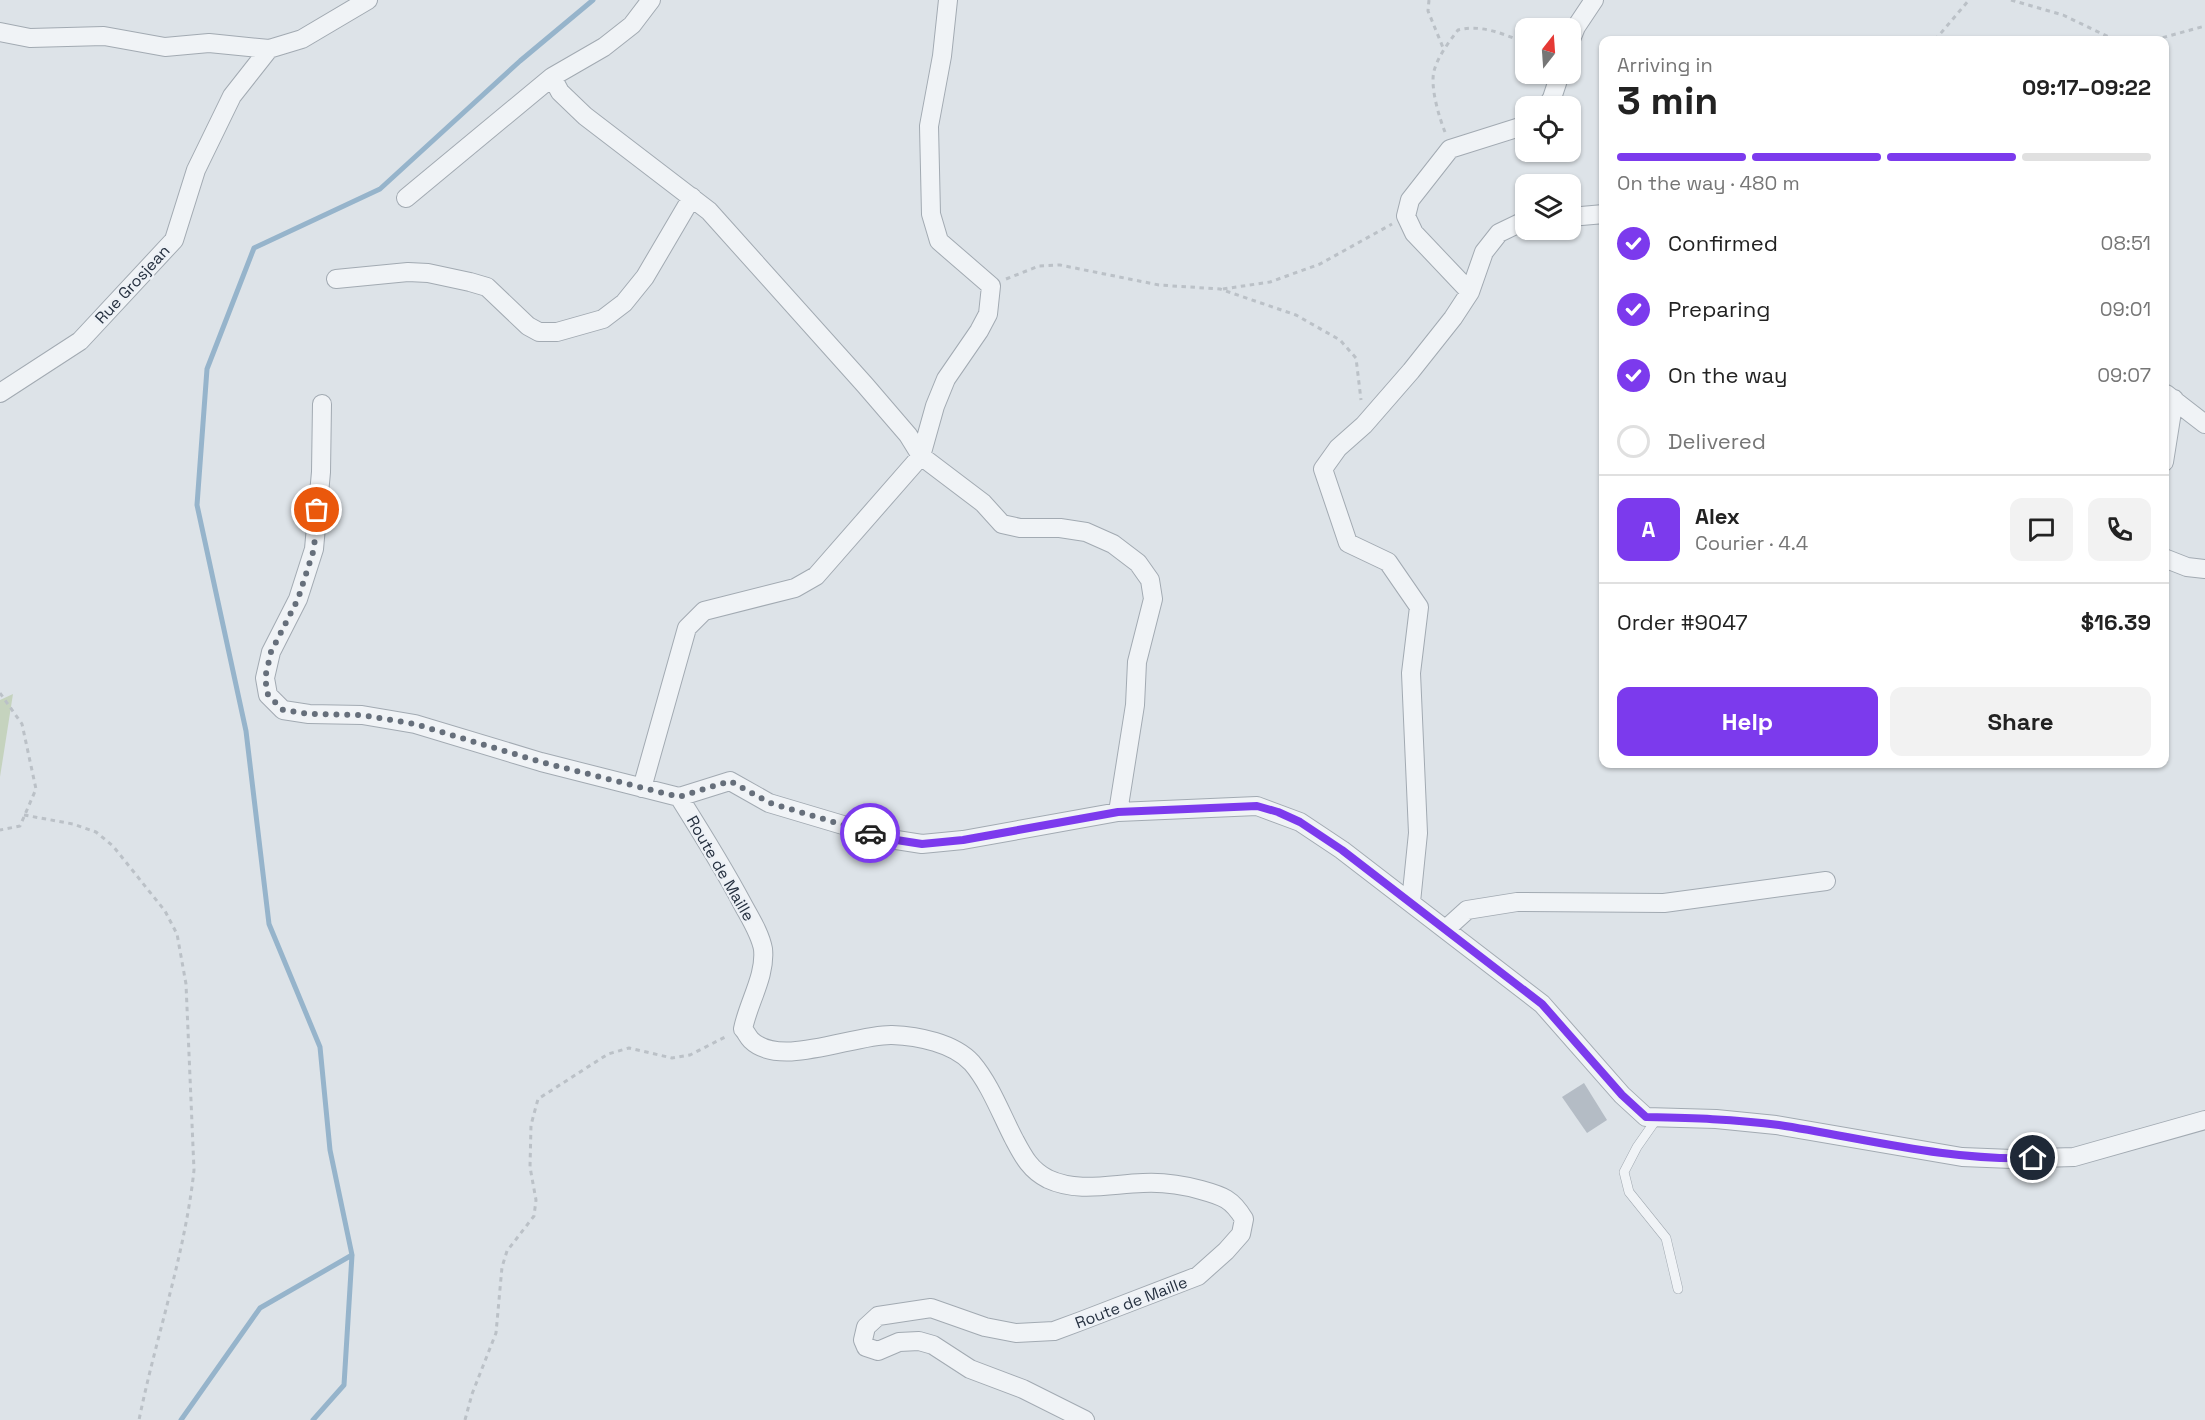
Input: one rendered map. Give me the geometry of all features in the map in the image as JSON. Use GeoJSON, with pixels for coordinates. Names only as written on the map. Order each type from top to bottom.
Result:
{"type":"FeatureCollection","features":[{"type":"Feature","properties":{"kind":"street"},"geometry":{"type":"LineString","coordinates":[[0,32],[30,38],[104,36],[165,47],[209,43],[269,49],[302,39],[368,0]]}},
{"type":"Feature","properties":{"kind":"street"},"geometry":{"type":"LineString","coordinates":[[406,198],[552,77],[604,47],[633,25],[651,0]]}},
{"type":"Feature","properties":{"kind":"street"},"geometry":{"type":"LineString","coordinates":[[642,788],[687,628],[704,611],[795,588],[816,576],[921,456],[935,406],[946,379],[988,314],[991,286],[939,241],[931,214],[929,126],[942,56],[948,0]]}},
{"type":"Feature","properties":{"kind":"street"},"geometry":{"type":"LineString","coordinates":[[1581,20],[1594,0]]}},
{"type":"Feature","properties":{"kind":"street","name":"Rue Grosjean"},"geometry":{"type":"LineString","coordinates":[[0,393],[80,341],[174,240],[196,170],[226,106],[269,49]]}},
{"type":"Feature","properties":{"kind":"street"},"geometry":{"type":"LineString","coordinates":[[552,77],[560,92],[585,116],[709,211],[865,385],[908,435],[921,456],[983,503],[1002,524],[1020,528],[1060,528],[1086,532],[1113,544],[1138,563],[1150,580],[1154,598],[1137,662],[1135,705],[1118,812]]}},
{"type":"Feature","properties":{"kind":"street"},"geometry":{"type":"LineString","coordinates":[[1470,291],[1414,233],[1406,216],[1410,200],[1450,149],[1515,128]]}},
{"type":"Feature","properties":{"kind":"street"},"geometry":{"type":"LineString","coordinates":[[336,279],[408,272],[428,273],[470,282],[487,287],[528,326],[539,332],[557,332],[603,319],[624,303],[645,277],[692,197]]}},
{"type":"Feature","properties":{"kind":"street"},"geometry":{"type":"LineString","coordinates":[[1581,216],[1599,214]]}},
{"type":"Feature","properties":{"kind":"street"},"geometry":{"type":"LineString","coordinates":[[1411,902],[1418,833],[1411,673],[1419,607],[1388,562],[1348,543],[1323,469],[1338,448],[1364,425],[1412,371],[1453,318],[1470,291],[1484,252],[1499,233],[1515,225]]}},
{"type":"Feature","properties":{"kind":"street"},"geometry":{"type":"LineString","coordinates":[[2169,396],[2205,424]]}},
{"type":"Feature","properties":{"kind":"street"},"geometry":{"type":"LineString","coordinates":[[322,404],[321,472],[314,549],[298,599],[271,652],[265,678],[268,695],[283,710],[309,714],[362,715],[415,724],[541,762],[679,797]]}},
{"type":"Feature","properties":{"kind":"street"},"geometry":{"type":"LineString","coordinates":[[2169,560],[2187,567],[2205,569]]}},
{"type":"Feature","properties":{"kind":"street","name":"Route de Maille"},"geometry":{"type":"LineString","coordinates":[[1085,1420],[1023,1389],[970,1369],[933,1345],[919,1341],[900,1342],[878,1351],[866,1347],[863,1340],[866,1327],[878,1316],[931,1308],[985,1327],[1016,1333],[1054,1331],[1198,1276],[1241,1234],[1244,1219],[1237,1206],[1222,1195],[1186,1186],[1145,1183],[1081,1188],[1057,1183],[1040,1174],[1026,1162],[987,1086],[971,1062],[950,1047],[917,1038],[892,1035],[865,1036],[825,1047],[784,1053],[767,1049],[751,1041],[743,1029],[746,1013],[761,974],[763,950],[756,929],[731,882],[679,797],[730,781],[770,803],[890,839],[922,844],[963,840],[1118,812],[1257,806],[1300,822],[1342,850],[1542,1004],[1622,1095],[1646,1117],[1776,1125],[1962,1157],[2012,1159],[2074,1157],[2205,1120]]}},
{"type":"Feature","properties":{"kind":"street"},"geometry":{"type":"LineString","coordinates":[[1446,929],[1467,910],[1517,902],[1664,903],[1826,881]]}},
{"type":"Feature","properties":{"kind":"lane"},"geometry":{"type":"LineString","coordinates":[[1658,1117],[1637,1147],[1624,1172],[1629,1192],[1666,1238],[1678,1290]]}},
{"type":"Feature","properties":{"kind":"path"},"geometry":{"type":"LineString","coordinates":[[1429,0],[1428,10],[1444,50]]}},
{"type":"Feature","properties":{"kind":"path"},"geometry":{"type":"LineString","coordinates":[[1938,36],[1969,0]]}},
{"type":"Feature","properties":{"kind":"path"},"geometry":{"type":"LineString","coordinates":[[2012,0],[2063,15],[2107,36]]}},
{"type":"Feature","properties":{"kind":"path"},"geometry":{"type":"LineString","coordinates":[[1450,149],[1437,109],[1433,72],[1444,50],[1458,30],[1472,26],[1515,39]]}},
{"type":"Feature","properties":{"kind":"path"},"geometry":{"type":"LineString","coordinates":[[2169,36],[2205,26]]}},
{"type":"Feature","properties":{"kind":"path"},"geometry":{"type":"LineString","coordinates":[[991,286],[1039,266],[1060,265],[1159,285],[1220,289],[1270,282],[1320,264],[1406,216]]}},
{"type":"Feature","properties":{"kind":"path"},"geometry":{"type":"LineString","coordinates":[[1220,289],[1296,315],[1340,340],[1356,358],[1364,425]]}},
{"type":"Feature","properties":{"kind":"path"},"geometry":{"type":"LineString","coordinates":[[0,693],[22,724],[36,789],[20,826],[0,830]]}},
{"type":"Feature","properties":{"kind":"path"},"geometry":{"type":"LineString","coordinates":[[24,815],[73,824],[96,832],[113,846],[165,912],[177,934],[179,944],[186,984],[194,1170],[192,1193],[170,1300],[146,1385],[139,1420]]}},
{"type":"Feature","properties":{"kind":"path"},"geometry":{"type":"LineString","coordinates":[[465,1420],[472,1394],[496,1333],[502,1267],[507,1251],[534,1216],[536,1200],[530,1167],[531,1125],[538,1099],[608,1054],[629,1048],[672,1058],[690,1055],[743,1029]]}},
{"type":"Feature","properties":{"kind":"green space"},"geometry":{"type":"Polygon","coordinates":[[[13,694],[0,777],[0,700],[13,694]]]}},
{"type":"Feature","properties":{"kind":"building"},"geometry":{"type":"Polygon","coordinates":[[[1584,1083],[1607,1120],[1587,1133],[1562,1097],[1584,1083]]]}},
{"type":"Feature","properties":{"kind":"waterway"},"geometry":{"type":"LineString","coordinates":[[313,1420],[344,1385],[352,1255],[330,1150],[320,1047],[269,924],[246,731],[197,505],[207,369],[254,248],[380,189],[520,61],[593,0]]}},
{"type":"Feature","properties":{"kind":"waterway"},"geometry":{"type":"LineString","coordinates":[[181,1420],[260,1308],[352,1255]]}},
{"type":"Feature","properties":{"kind":"way so far"},"geometry":{"type":"LineString","coordinates":[[317,510],[314,549],[298,599],[271,652],[265,678],[268,695],[283,710],[309,714],[362,715],[415,724],[541,762],[679,797],[730,781],[770,803],[870,833]]}},
{"type":"Feature","properties":{"kind":"route"},"geometry":{"type":"LineString","coordinates":[[870,833],[922,844],[963,840],[1118,812],[1257,806],[1300,822],[1342,850],[1542,1004],[1622,1095],[1646,1117],[1716,1119],[1776,1125],[1962,1157],[2033,1158]]}}]}
